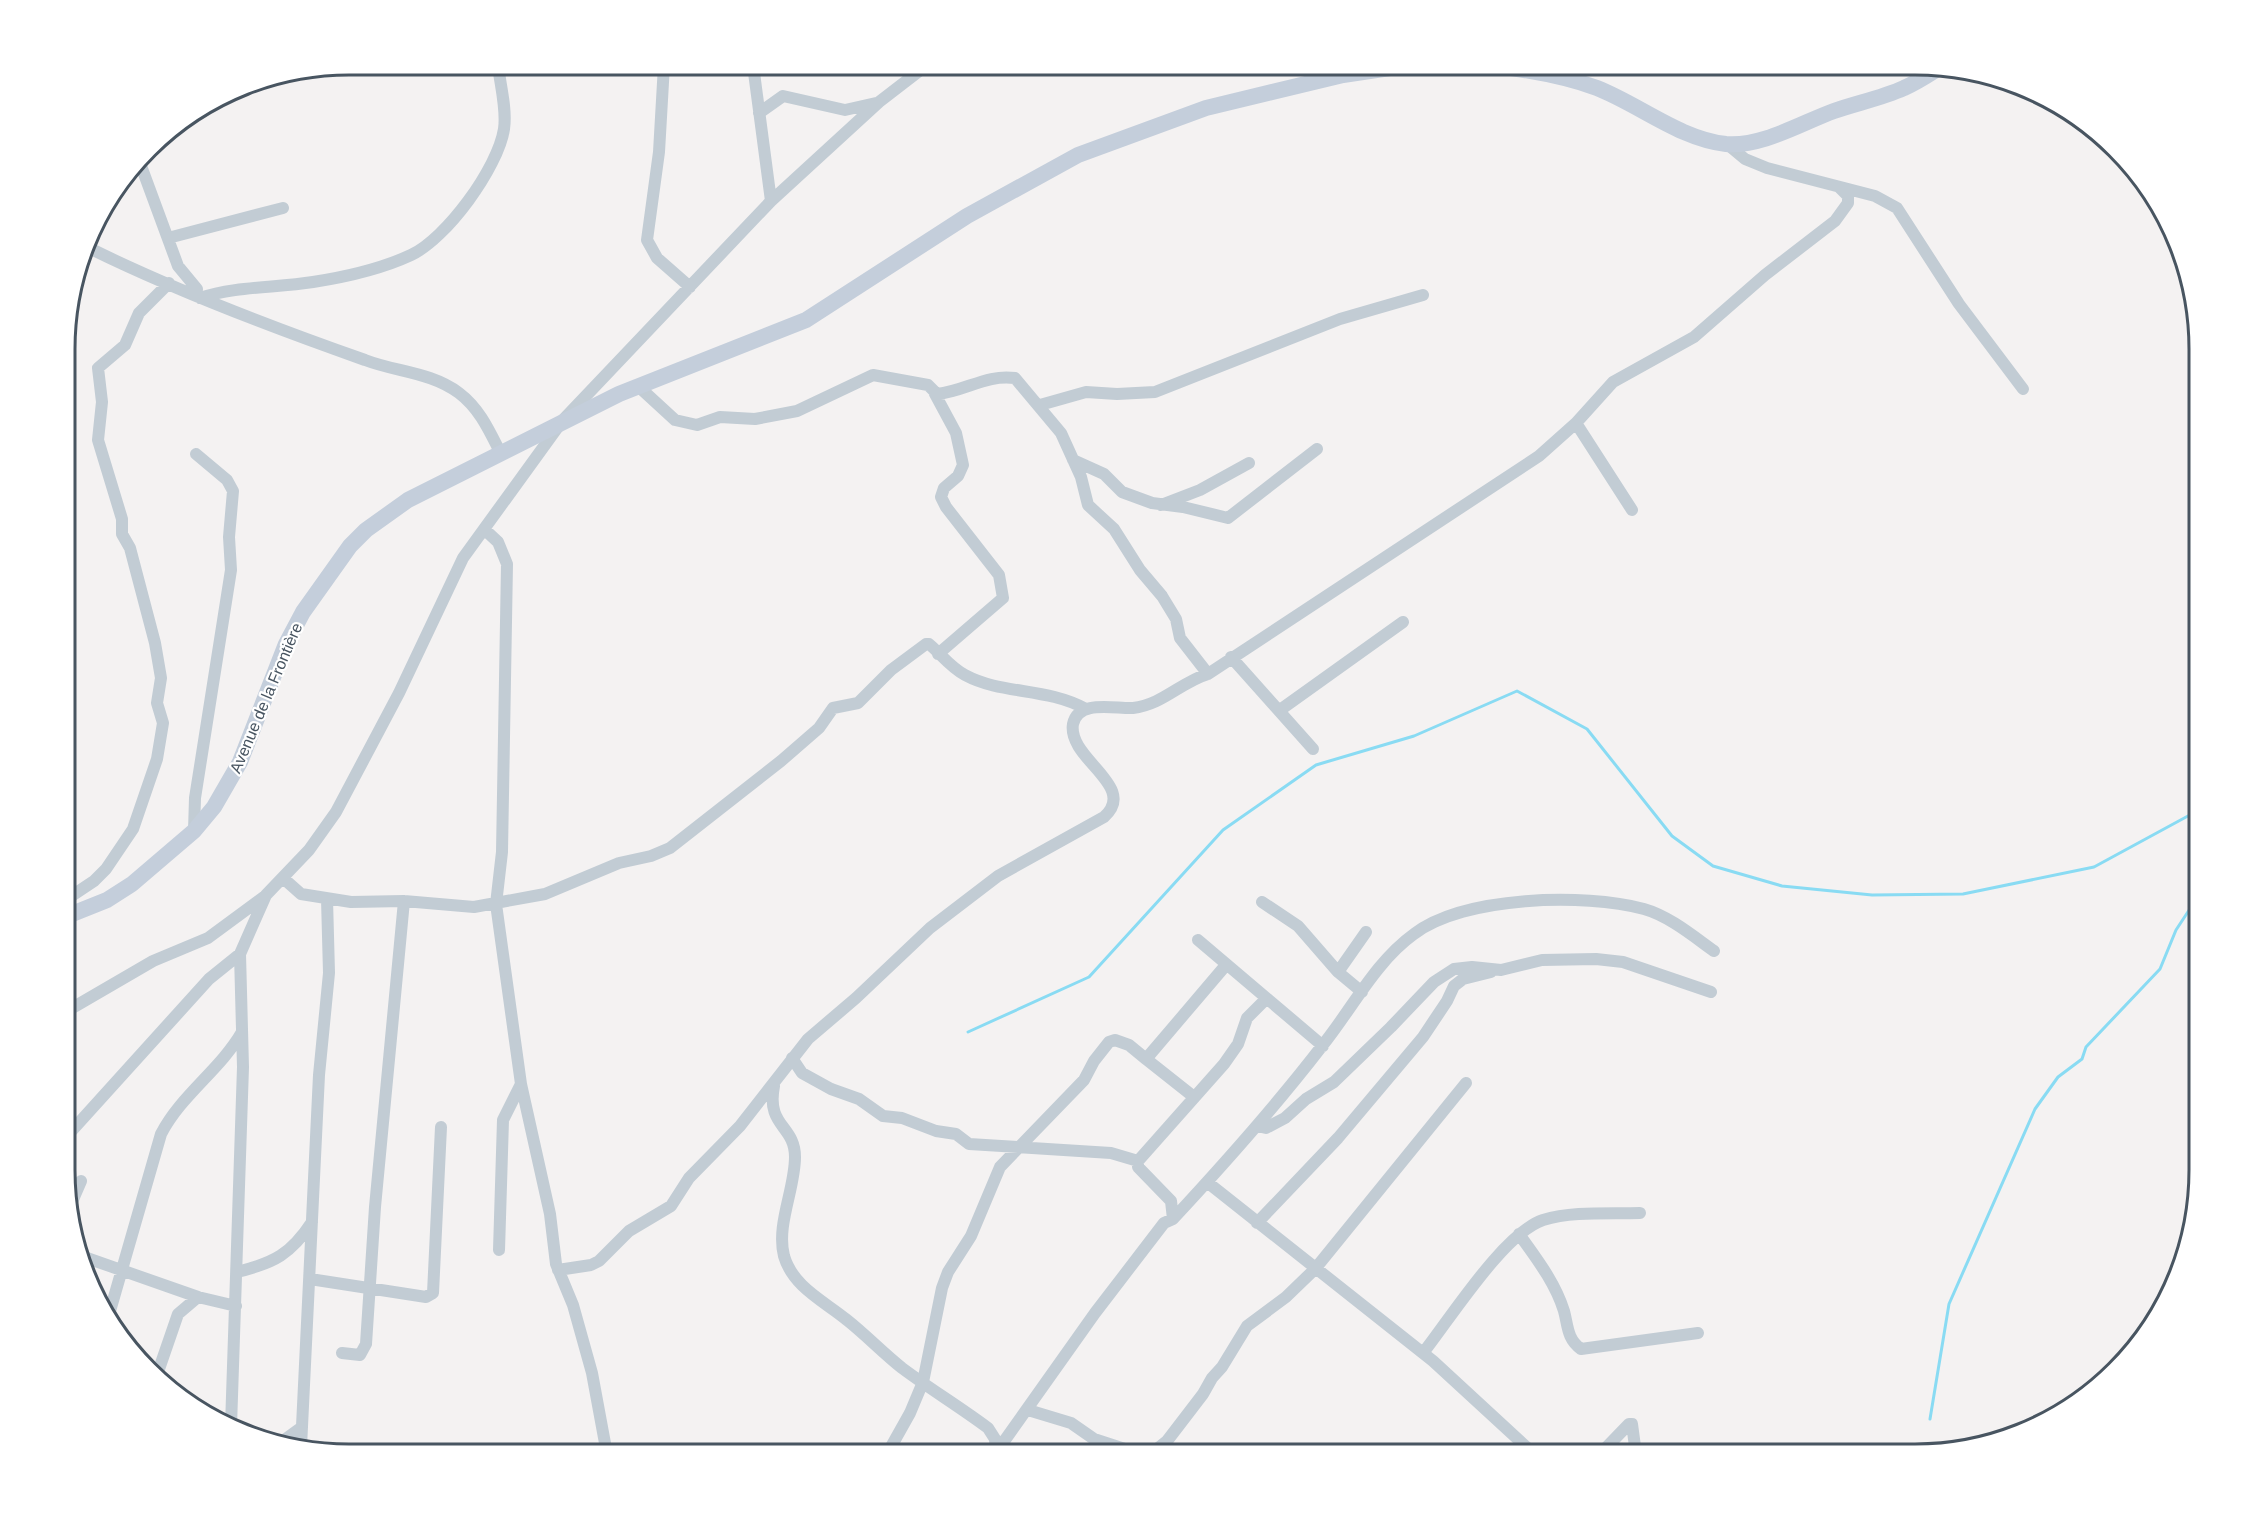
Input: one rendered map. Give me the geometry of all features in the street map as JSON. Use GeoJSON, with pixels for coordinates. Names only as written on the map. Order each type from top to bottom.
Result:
{"type":"FeatureCollection","features":[{"type":"Feature","properties":{"kind":"street"},"geometry":{"type":"LineString","coordinates":[[198,297],[314,282],[369,269],[412,255],[433,240],[471,195],[490,166],[504,123],[499,75]]}},
{"type":"Feature","properties":{"kind":"street"},"geometry":{"type":"LineString","coordinates":[[663,75],[659,152],[647,240],[657,258],[690,287]]}},
{"type":"Feature","properties":{"kind":"street"},"geometry":{"type":"LineString","coordinates":[[754,75],[771,201]]}},
{"type":"Feature","properties":{"kind":"street"},"geometry":{"type":"LineString","coordinates":[[75,1006],[153,961],[208,938],[266,895],[309,850],[336,812],[399,693],[449,584],[484,529],[563,420],[771,201],[879,102],[913,75]]}},
{"type":"Feature","properties":{"kind":"street","name":"Avenue de la Frontière"},"geometry":{"type":"LineString","coordinates":[[75,913],[107,900],[132,884],[194,831],[220,798],[240,762],[286,644],[303,612],[350,546],[366,530],[408,500],[563,420],[619,394],[806,320],[967,216],[1078,154],[1206,108],[1343,75]]}},
{"type":"Feature","properties":{"kind":"street"},"geometry":{"type":"LineString","coordinates":[[1555,75],[1599,89],[1687,132],[1727,144],[1748,142],[1781,132],[1903,88],[1926,76]]}},
{"type":"Feature","properties":{"kind":"street"},"geometry":{"type":"LineString","coordinates":[[759,113],[783,96],[845,110],[879,102]]}},
{"type":"Feature","properties":{"kind":"street"},"geometry":{"type":"LineString","coordinates":[[1727,144],[1736,153],[1757,164],[1875,196],[1897,208],[1959,304],[2023,389]]}},
{"type":"Feature","properties":{"kind":"street"},"geometry":{"type":"LineString","coordinates":[[142,169],[178,266],[197,289],[198,297]]}},
{"type":"Feature","properties":{"kind":"street"},"geometry":{"type":"LineString","coordinates":[[283,878],[301,894],[327,899],[351,902],[404,901],[474,908],[545,894],[578,882],[619,862],[651,856],[670,848],[782,761],[819,728],[836,706],[858,703],[891,670],[926,644],[929,644],[965,675],[985,683],[1063,697],[1086,709],[1143,706],[1161,700],[1188,681],[1208,674],[1539,456],[1576,423],[1613,381],[1694,337],[1765,275],[1835,221],[1848,203],[1848,196],[1840,188]]}},
{"type":"Feature","properties":{"kind":"street"},"geometry":{"type":"LineString","coordinates":[[168,238],[284,208]]}},
{"type":"Feature","properties":{"kind":"street"},"geometry":{"type":"LineString","coordinates":[[94,250],[198,297],[364,360],[416,373],[439,382],[458,392],[471,404],[484,420],[500,452]]}},
{"type":"Feature","properties":{"kind":"street"},"geometry":{"type":"LineString","coordinates":[[75,894],[94,881],[119,851],[133,829],[158,754],[163,723],[157,702],[161,678],[140,585],[130,548],[122,534],[122,519],[98,440],[102,402],[97,379],[98,368],[125,345],[139,313],[169,283]]}},
{"type":"Feature","properties":{"kind":"street"},"geometry":{"type":"LineString","coordinates":[[1040,405],[1086,392],[1117,394],[1155,392],[1340,319],[1423,295]]}},
{"type":"Feature","properties":{"kind":"street"},"geometry":{"type":"LineString","coordinates":[[638,386],[675,420],[697,425],[720,417],[761,419],[797,411],[873,375],[928,385],[956,433],[963,465],[958,476],[944,488],[941,497],[999,575],[1003,598],[938,654]]}},
{"type":"Feature","properties":{"kind":"street"},"geometry":{"type":"LineString","coordinates":[[935,394],[962,390],[981,380],[1003,376],[1015,378],[1040,405],[1060,433],[1073,460],[1088,505],[1114,529],[1140,570],[1162,596],[1176,619],[1180,638],[1208,674]]}},
{"type":"Feature","properties":{"kind":"street"},"geometry":{"type":"LineString","coordinates":[[1576,423],[1632,510]]}},
{"type":"Feature","properties":{"kind":"street"},"geometry":{"type":"LineString","coordinates":[[1073,460],[1104,474],[1122,492],[1160,505],[1184,507],[1228,518],[1317,449]]}},
{"type":"Feature","properties":{"kind":"street"},"geometry":{"type":"LineString","coordinates":[[194,831],[195,798],[231,570],[229,537],[233,501],[233,491],[227,480],[196,454]]}},
{"type":"Feature","properties":{"kind":"street"},"geometry":{"type":"LineString","coordinates":[[1160,505],[1200,490],[1249,463]]}},
{"type":"Feature","properties":{"kind":"street"},"geometry":{"type":"LineString","coordinates":[[484,529],[498,542],[507,564],[502,852],[496,904],[521,1084],[550,1214],[558,1270],[570,1294],[592,1374],[605,1444]]}},
{"type":"Feature","properties":{"kind":"street"},"geometry":{"type":"LineString","coordinates":[[1280,710],[1403,622]]}},
{"type":"Feature","properties":{"kind":"street"},"geometry":{"type":"LineString","coordinates":[[1231,657],[1313,749]]}},
{"type":"Feature","properties":{"kind":"street"},"geometry":{"type":"LineString","coordinates":[[558,1270],[591,1265],[599,1261],[629,1231],[671,1206],[689,1178],[740,1126],[751,1109],[774,1086],[792,1058],[808,1039],[856,999],[930,928],[998,876],[1104,817],[1113,809],[1114,798],[1111,787],[1074,739],[1074,720],[1086,709]]}},
{"type":"Feature","properties":{"kind":"street"},"geometry":{"type":"LineString","coordinates":[[231,1417],[243,1030],[240,954],[266,895]]}},
{"type":"Feature","properties":{"kind":"street"},"geometry":{"type":"LineString","coordinates":[[301,1440],[319,1076],[329,973],[327,899]]}},
{"type":"Feature","properties":{"kind":"street"},"geometry":{"type":"LineString","coordinates":[[1002,1444],[1095,1313],[1164,1223],[1173,1219],[1257,1126],[1323,1046],[1390,954],[1413,934],[1453,913],[1493,905],[1575,900],[1645,909],[1661,916],[1714,951]]}},
{"type":"Feature","properties":{"kind":"street"},"geometry":{"type":"LineString","coordinates":[[342,1353],[360,1355],[365,1350],[368,1288],[404,901]]}},
{"type":"Feature","properties":{"kind":"street"},"geometry":{"type":"LineString","coordinates":[[1262,902],[1298,926],[1338,972],[1362,992]]}},
{"type":"Feature","properties":{"kind":"street"},"geometry":{"type":"LineString","coordinates":[[1338,972],[1366,932]]}},
{"type":"Feature","properties":{"kind":"street"},"geometry":{"type":"LineString","coordinates":[[1198,940],[1265,1000],[1323,1046]]}},
{"type":"Feature","properties":{"kind":"street"},"geometry":{"type":"LineString","coordinates":[[75,1127],[209,979],[240,954]]}},
{"type":"Feature","properties":{"kind":"street"},"geometry":{"type":"LineString","coordinates":[[1257,1223],[1338,1138],[1423,1037],[1454,986],[1463,979],[1542,960],[1596,959],[1623,962],[1711,992]]}},
{"type":"Feature","properties":{"kind":"street"},"geometry":{"type":"LineString","coordinates":[[1146,1059],[1226,965]]}},
{"type":"Feature","properties":{"kind":"street"},"geometry":{"type":"LineString","coordinates":[[1257,1126],[1266,1128],[1285,1118],[1306,1099],[1334,1082],[1434,982],[1454,969],[1472,967],[1501,970]]}},
{"type":"Feature","properties":{"kind":"street"},"geometry":{"type":"LineString","coordinates":[[1173,1219],[1171,1201],[1138,1167],[1138,1161],[1224,1064],[1238,1044],[1247,1018],[1265,1000]]}},
{"type":"Feature","properties":{"kind":"street"},"geometry":{"type":"LineString","coordinates":[[112,1307],[124,1272],[161,1134],[174,1112],[226,1056],[243,1030]]}},
{"type":"Feature","properties":{"kind":"street"},"geometry":{"type":"LineString","coordinates":[[893,1444],[910,1413],[923,1382],[942,1288],[948,1272],[971,1236],[1000,1167],[1084,1080],[1109,1042],[1115,1040],[1129,1045],[1194,1097]]}},
{"type":"Feature","properties":{"kind":"street"},"geometry":{"type":"LineString","coordinates":[[792,1058],[802,1073],[831,1089],[859,1099],[883,1116],[902,1118],[936,1131],[956,1134],[969,1144],[1111,1153],[1138,1161]]}},
{"type":"Feature","properties":{"kind":"street"},"geometry":{"type":"LineString","coordinates":[[1162,1444],[1173,1434],[1203,1394],[1247,1326],[1286,1297],[1315,1269],[1466,1083]]}},
{"type":"Feature","properties":{"kind":"street"},"geometry":{"type":"LineString","coordinates":[[499,1250],[503,1120],[521,1084]]}},
{"type":"Feature","properties":{"kind":"street"},"geometry":{"type":"LineString","coordinates":[[774,1086],[771,1100],[773,1113],[789,1135],[795,1155],[782,1238],[784,1255],[789,1268],[818,1299],[845,1318],[902,1368],[988,1428],[995,1439],[995,1444]]}},
{"type":"Feature","properties":{"kind":"street"},"geometry":{"type":"LineString","coordinates":[[310,1279],[426,1297],[433,1293],[441,1127]]}},
{"type":"Feature","properties":{"kind":"street"},"geometry":{"type":"LineString","coordinates":[[76,1192],[81,1181]]}},
{"type":"Feature","properties":{"kind":"street"},"geometry":{"type":"LineString","coordinates":[[1207,1182],[1423,1353],[1523,1444]]}},
{"type":"Feature","properties":{"kind":"street"},"geometry":{"type":"LineString","coordinates":[[1423,1353],[1501,1252],[1519,1234],[1542,1221],[1567,1216],[1640,1213]]}},
{"type":"Feature","properties":{"kind":"street"},"geometry":{"type":"LineString","coordinates":[[237,1272],[276,1260],[298,1242],[312,1221]]}},
{"type":"Feature","properties":{"kind":"street"},"geometry":{"type":"LineString","coordinates":[[1519,1234],[1550,1279],[1563,1310],[1571,1339],[1581,1349],[1698,1333]]}},
{"type":"Feature","properties":{"kind":"street"},"geometry":{"type":"LineString","coordinates":[[91,1259],[198,1297],[236,1306]]}},
{"type":"Feature","properties":{"kind":"street"},"geometry":{"type":"LineString","coordinates":[[159,1368],[178,1314],[198,1297]]}},
{"type":"Feature","properties":{"kind":"street"},"geometry":{"type":"LineString","coordinates":[[1028,1410],[1071,1424],[1094,1439],[1109,1444]]}},
{"type":"Feature","properties":{"kind":"street"},"geometry":{"type":"LineString","coordinates":[[1610,1444],[1629,1424],[1632,1424],[1635,1444]]}},
{"type":"Feature","properties":{"kind":"street"},"geometry":{"type":"LineString","coordinates":[[288,1437],[302,1427]]}},
{"type":"Feature","properties":{"kind":"waterway"},"geometry":{"type":"LineString","coordinates":[[968,1032],[1089,977],[1223,830],[1316,765],[1414,736],[1517,691],[1587,729],[1672,836],[1713,866],[1782,886],[1872,895],[1963,894],[2094,867],[2189,815]]}},
{"type":"Feature","properties":{"kind":"waterway"},"geometry":{"type":"LineString","coordinates":[[1930,1419],[1949,1304],[2035,1109],[2058,1077],[2082,1059],[2086,1047],[2160,969],[2176,930],[2189,910]]}}]}
